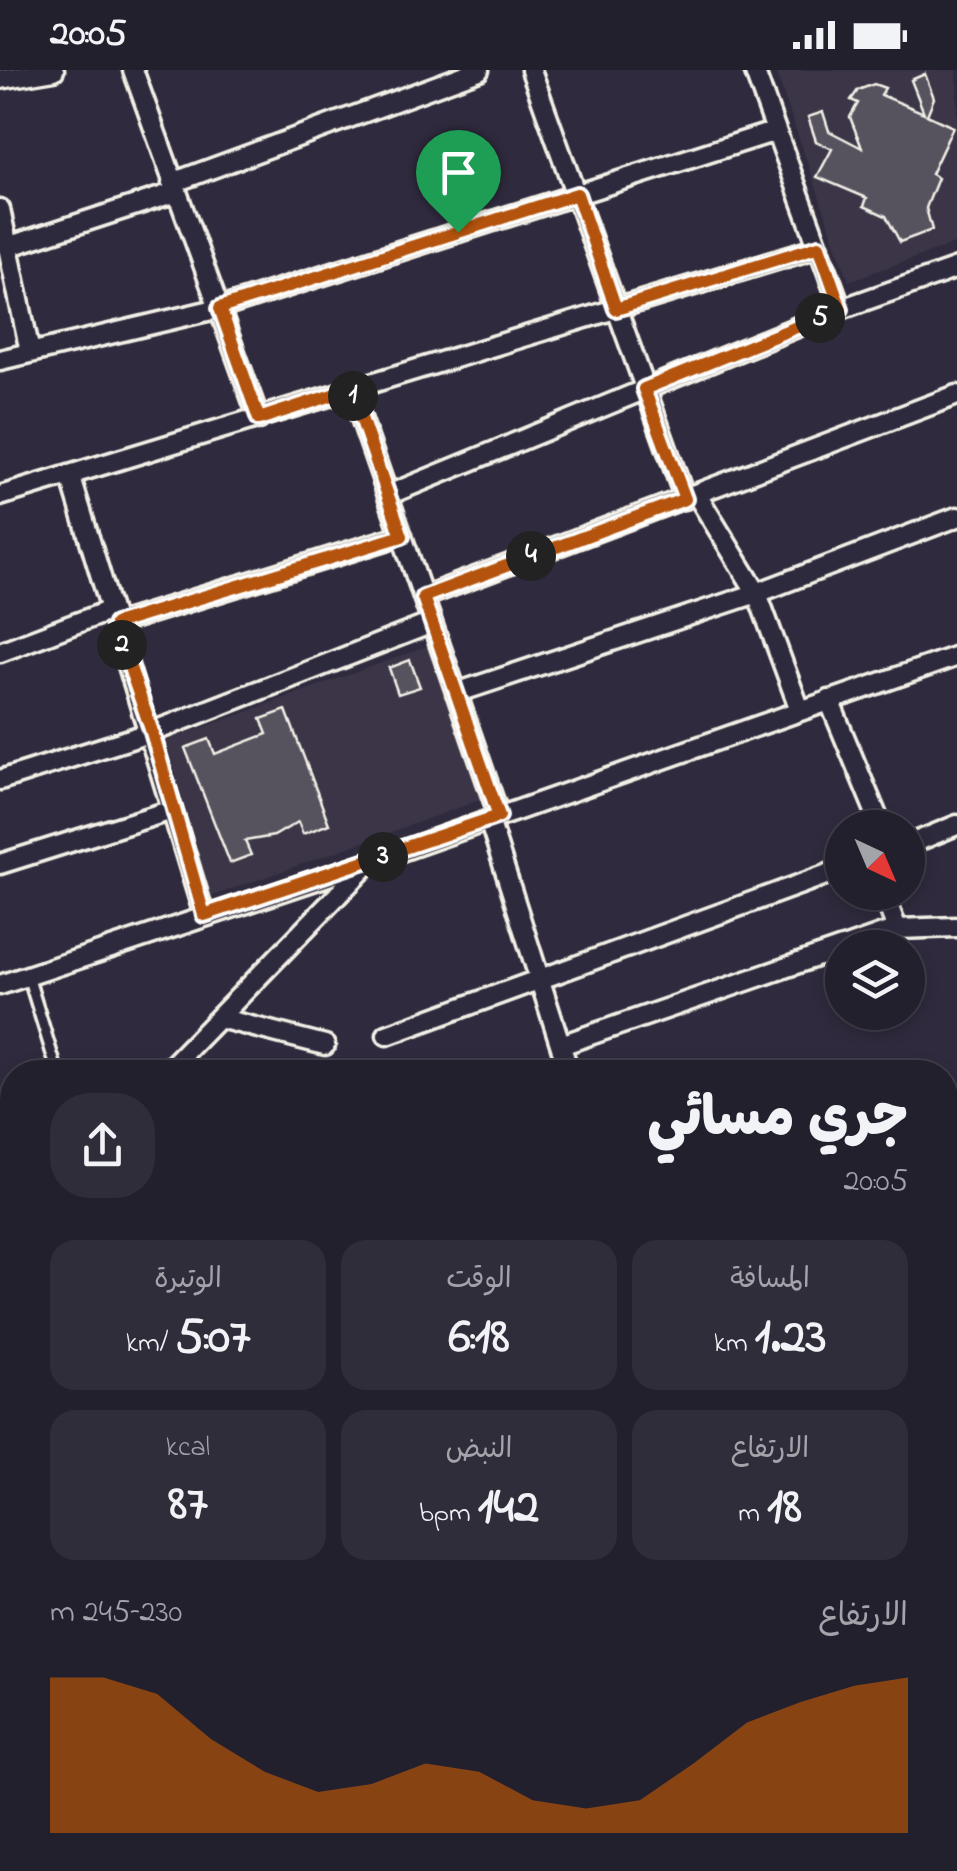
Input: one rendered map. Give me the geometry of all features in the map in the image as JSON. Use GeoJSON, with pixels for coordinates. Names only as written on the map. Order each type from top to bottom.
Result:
{"type":"FeatureCollection","features":[{"type":"Feature","properties":{"kind":"street"},"geometry":{"type":"LineString","coordinates":[[0,78],[54,70]]}},
{"type":"Feature","properties":{"kind":"street"},"geometry":{"type":"LineString","coordinates":[[133,70],[259,419]]}},
{"type":"Feature","properties":{"kind":"street"},"geometry":{"type":"LineString","coordinates":[[7,247],[479,70]]}},
{"type":"Feature","properties":{"kind":"street"},"geometry":{"type":"LineString","coordinates":[[531,70],[644,389],[691,497],[757,593],[800,710]]}},
{"type":"Feature","properties":{"kind":"street"},"geometry":{"type":"LineString","coordinates":[[754,70],[841,309]]}},
{"type":"Feature","properties":{"kind":"street"},"geometry":{"type":"LineString","coordinates":[[0,360],[220,308],[776,132]]}},
{"type":"Feature","properties":{"kind":"street"},"geometry":{"type":"LineString","coordinates":[[0,209],[30,352]]}},
{"type":"Feature","properties":{"kind":"street"},"geometry":{"type":"LineString","coordinates":[[0,496],[819,246]]}},
{"type":"Feature","properties":{"kind":"street"},"geometry":{"type":"LineString","coordinates":[[388,495],[841,309],[957,268]]}},
{"type":"Feature","properties":{"kind":"street"},"geometry":{"type":"LineString","coordinates":[[351,389],[456,693],[566,1060]]}},
{"type":"Feature","properties":{"kind":"street"},"geometry":{"type":"LineString","coordinates":[[423,597],[957,396]]}},
{"type":"Feature","properties":{"kind":"street"},"geometry":{"type":"LineString","coordinates":[[70,474],[152,732],[204,915]]}},
{"type":"Feature","properties":{"kind":"street"},"geometry":{"type":"LineString","coordinates":[[456,693],[757,593],[957,517]]}},
{"type":"Feature","properties":{"kind":"street"},"geometry":{"type":"LineString","coordinates":[[0,652],[402,536]]}},
{"type":"Feature","properties":{"kind":"street"},"geometry":{"type":"LineString","coordinates":[[0,780],[152,732],[432,623]]}},
{"type":"Feature","properties":{"kind":"street"},"geometry":{"type":"LineString","coordinates":[[0,985],[370,862],[957,656]]}},
{"type":"Feature","properties":{"kind":"street"},"geometry":{"type":"LineString","coordinates":[[829,700],[875,810]]}},
{"type":"Feature","properties":{"kind":"street"},"geometry":{"type":"LineString","coordinates":[[0,864],[172,810]]}},
{"type":"Feature","properties":{"kind":"street"},"geometry":{"type":"LineString","coordinates":[[925,837],[957,825]]}},
{"type":"Feature","properties":{"kind":"street"},"geometry":{"type":"LineString","coordinates":[[178,1060],[370,862]]}},
{"type":"Feature","properties":{"kind":"street"},"geometry":{"type":"LineString","coordinates":[[387,1034],[825,875]]}},
{"type":"Feature","properties":{"kind":"street"},"geometry":{"type":"LineString","coordinates":[[889,910],[896,929],[957,927]]}},
{"type":"Feature","properties":{"kind":"street"},"geometry":{"type":"LineString","coordinates":[[560,1045],[825,954]]}},
{"type":"Feature","properties":{"kind":"street"},"geometry":{"type":"LineString","coordinates":[[218,1018],[325,1045]]}},
{"type":"Feature","properties":{"kind":"lane"},"geometry":{"type":"LineString","coordinates":[[28,976],[54,1060]]}},
{"type":"Feature","properties":{"kind":"shaded area"},"geometry":{"type":"Polygon","coordinates":[[[775,70],[957,70],[957,243],[849,281],[775,70]]]}},
{"type":"Feature","properties":{"kind":"shaded area"},"geometry":{"type":"Polygon","coordinates":[[[431,645],[483,799],[210,897],[166,741],[431,645]]]}},
{"type":"Feature","properties":{"kind":"building"},"geometry":{"type":"Polygon","coordinates":[[[925,74],[934,98],[927,115],[953,127],[931,174],[938,178],[926,208],[932,230],[900,242],[886,216],[864,206],[867,198],[817,177],[832,149],[816,141],[808,117],[823,112],[829,131],[862,148],[850,117],[858,103],[851,100],[858,90],[874,84],[885,88],[881,95],[924,113],[911,80],[925,74]]]}},
{"type":"Feature","properties":{"kind":"building"},"geometry":{"type":"Polygon","coordinates":[[[410,660],[420,687],[398,694],[389,668],[410,660]]]}},
{"type":"Feature","properties":{"kind":"building"},"geometry":{"type":"Polygon","coordinates":[[[286,710],[329,824],[303,834],[298,822],[274,836],[245,841],[251,855],[230,863],[185,748],[209,739],[215,754],[267,734],[261,719],[286,710]]]}},
{"type":"Feature","properties":{"kind":"route"},"geometry":{"type":"LineString","coordinates":[[577,194],[616,309],[819,246],[841,309],[644,389],[685,499],[423,597],[499,816],[204,915],[152,732],[115,624],[402,536],[351,389],[259,419],[220,308],[458,232],[577,194]]}}]}
